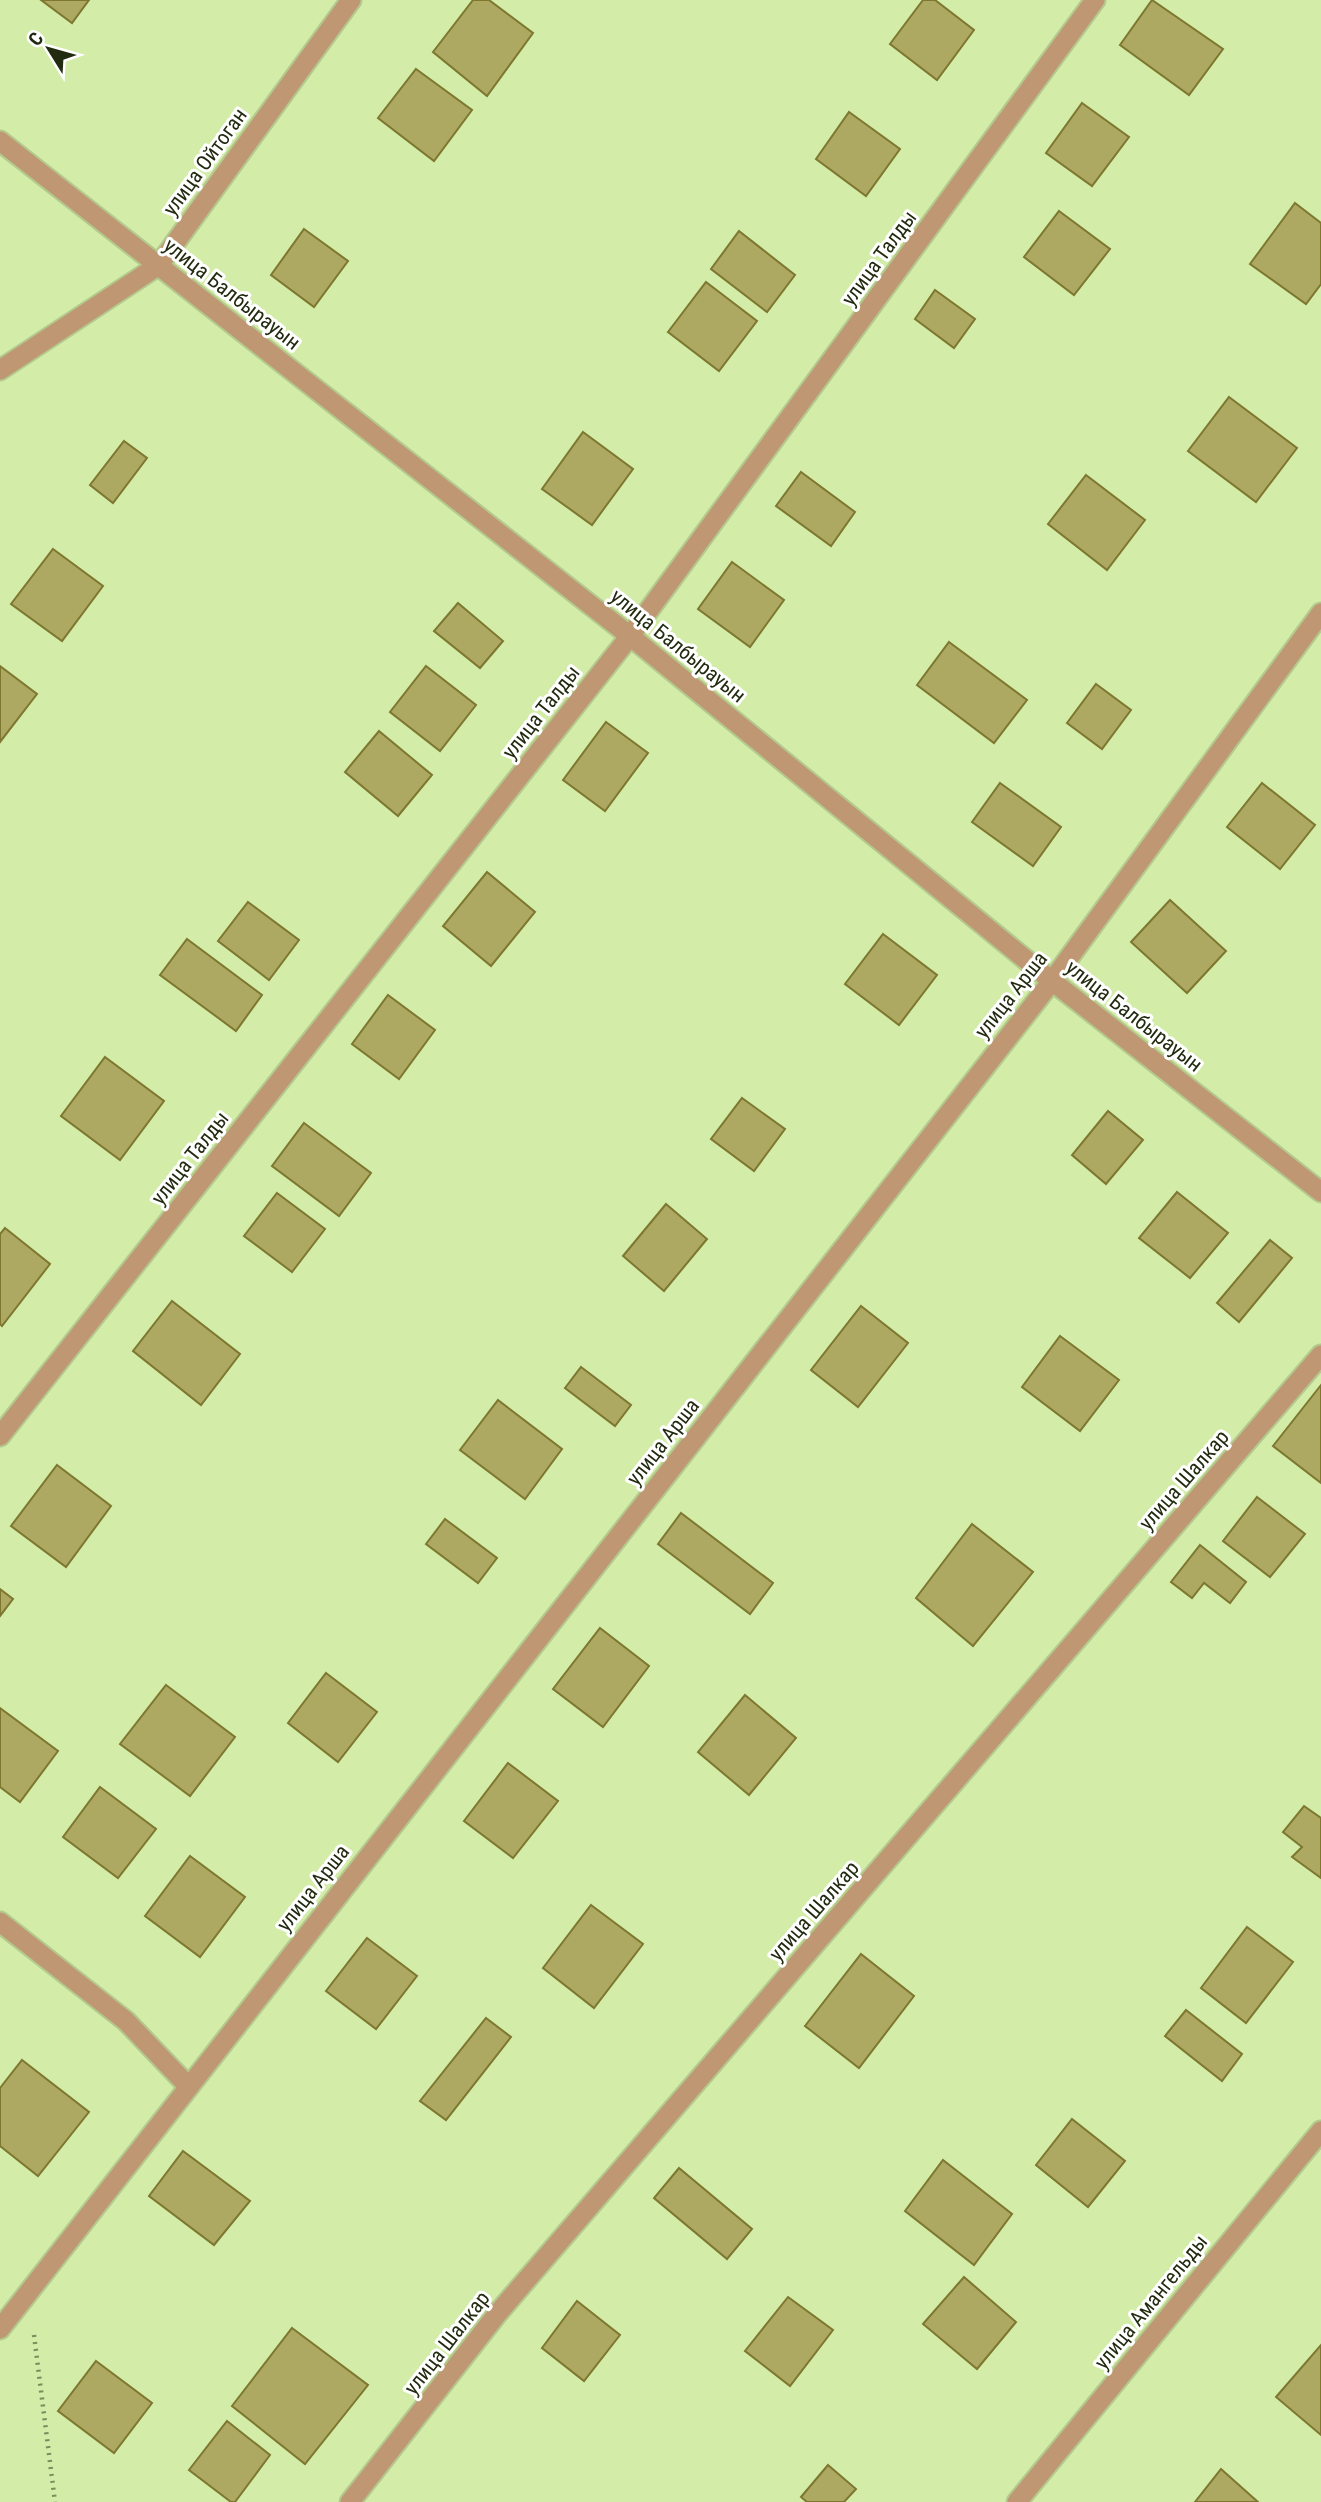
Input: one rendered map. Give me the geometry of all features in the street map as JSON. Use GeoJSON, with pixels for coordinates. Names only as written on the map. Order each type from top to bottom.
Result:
{"type":"FeatureCollection","features":[{"type":"Feature","properties":{"kind":"street","name":"улица Ойтоган"},"geometry":{"type":"LineString","coordinates":[[0,370],[159,265],[351,0]]}},
{"type":"Feature","properties":{"kind":"street","name":"улица Талды"},"geometry":{"type":"LineString","coordinates":[[0,1436],[630,636],[1095,0]]}},
{"type":"Feature","properties":{"kind":"street","name":"улица Балбырауын"},"geometry":{"type":"LineString","coordinates":[[0,141],[630,636],[1052,981],[1321,1192]]}},
{"type":"Feature","properties":{"kind":"street","name":"улица Арша"},"geometry":{"type":"LineString","coordinates":[[0,2329],[1052,981],[1321,612]]}},
{"type":"Feature","properties":{"kind":"street","name":"улица Шалкар"},"geometry":{"type":"LineString","coordinates":[[350,2502],[498,2314],[1321,1355]]}},
{"type":"Feature","properties":{"kind":"street"},"geometry":{"type":"LineString","coordinates":[[0,1922],[126,2021],[188,2086]]}},
{"type":"Feature","properties":{"kind":"street","name":"улица Амангельды"},"geometry":{"type":"LineString","coordinates":[[1017,2502],[1321,2131]]}},
{"type":"Feature","properties":{"kind":"path"},"geometry":{"type":"LineString","coordinates":[[29,2291],[55,2502]]}},
{"type":"Feature","properties":{"kind":"building"},"geometry":{"type":"Polygon","coordinates":[[[41,0],[89,0],[72,23],[41,0]]]}},
{"type":"Feature","properties":{"kind":"building"},"geometry":{"type":"Polygon","coordinates":[[[473,0],[489,0],[533,33],[487,96],[433,52],[473,0]]]}},
{"type":"Feature","properties":{"kind":"building"},"geometry":{"type":"Polygon","coordinates":[[[923,0],[935,0],[974,30],[937,80],[890,44],[923,0]]]}},
{"type":"Feature","properties":{"kind":"building"},"geometry":{"type":"Polygon","coordinates":[[[1152,0],[1223,49],[1189,95],[1120,45],[1152,0]]]}},
{"type":"Feature","properties":{"kind":"building"},"geometry":{"type":"Polygon","coordinates":[[[416,69],[472,110],[434,161],[378,118],[416,69]]]}},
{"type":"Feature","properties":{"kind":"building"},"geometry":{"type":"Polygon","coordinates":[[[1082,103],[1129,137],[1092,186],[1046,153],[1082,103]]]}},
{"type":"Feature","properties":{"kind":"building"},"geometry":{"type":"Polygon","coordinates":[[[849,112],[900,149],[866,196],[816,159],[849,112]]]}},
{"type":"Feature","properties":{"kind":"building"},"geometry":{"type":"Polygon","coordinates":[[[1295,203],[1321,223],[1321,284],[1306,304],[1250,264],[1295,203]]]}},
{"type":"Feature","properties":{"kind":"building"},"geometry":{"type":"Polygon","coordinates":[[[1059,211],[1110,249],[1074,295],[1024,257],[1059,211]]]}},
{"type":"Feature","properties":{"kind":"building"},"geometry":{"type":"Polygon","coordinates":[[[304,229],[348,261],[314,307],[271,275],[304,229]]]}},
{"type":"Feature","properties":{"kind":"building"},"geometry":{"type":"Polygon","coordinates":[[[739,231],[795,275],[767,312],[711,269],[739,231]]]}},
{"type":"Feature","properties":{"kind":"building"},"geometry":{"type":"Polygon","coordinates":[[[706,282],[757,321],[719,371],[668,332],[706,282]]]}},
{"type":"Feature","properties":{"kind":"building"},"geometry":{"type":"Polygon","coordinates":[[[935,290],[975,319],[954,348],[915,319],[935,290]]]}},
{"type":"Feature","properties":{"kind":"building"},"geometry":{"type":"Polygon","coordinates":[[[1229,397],[1297,448],[1256,502],[1188,451],[1229,397]]]}},
{"type":"Feature","properties":{"kind":"building"},"geometry":{"type":"Polygon","coordinates":[[[583,432],[633,469],[592,525],[542,489],[583,432]]]}},
{"type":"Feature","properties":{"kind":"building"},"geometry":{"type":"Polygon","coordinates":[[[124,441],[147,458],[113,503],[90,485],[124,441]]]}},
{"type":"Feature","properties":{"kind":"building"},"geometry":{"type":"Polygon","coordinates":[[[801,472],[855,512],[831,546],[776,506],[801,472]]]}},
{"type":"Feature","properties":{"kind":"building"},"geometry":{"type":"Polygon","coordinates":[[[1086,475],[1145,520],[1107,570],[1048,524],[1086,475]]]}},
{"type":"Feature","properties":{"kind":"building"},"geometry":{"type":"Polygon","coordinates":[[[53,549],[103,586],[62,641],[11,604],[53,549]]]}},
{"type":"Feature","properties":{"kind":"building"},"geometry":{"type":"Polygon","coordinates":[[[732,562],[784,600],[750,647],[698,609],[732,562]]]}},
{"type":"Feature","properties":{"kind":"building"},"geometry":{"type":"Polygon","coordinates":[[[458,603],[503,641],[480,668],[434,631],[458,603]]]}},
{"type":"Feature","properties":{"kind":"building"},"geometry":{"type":"Polygon","coordinates":[[[949,642],[1027,700],[994,743],[917,685],[949,642]]]}},
{"type":"Feature","properties":{"kind":"building"},"geometry":{"type":"Polygon","coordinates":[[[0,666],[37,694],[0,742],[0,666]]]}},
{"type":"Feature","properties":{"kind":"building"},"geometry":{"type":"Polygon","coordinates":[[[426,666],[476,705],[440,751],[390,712],[426,666]]]}},
{"type":"Feature","properties":{"kind":"building"},"geometry":{"type":"Polygon","coordinates":[[[1096,684],[1131,710],[1102,749],[1067,723],[1096,684]]]}},
{"type":"Feature","properties":{"kind":"building"},"geometry":{"type":"Polygon","coordinates":[[[606,722],[648,753],[605,811],[563,780],[606,722]]]}},
{"type":"Feature","properties":{"kind":"building"},"geometry":{"type":"Polygon","coordinates":[[[379,731],[432,775],[398,816],[345,772],[379,731]]]}},
{"type":"Feature","properties":{"kind":"building"},"geometry":{"type":"Polygon","coordinates":[[[1000,783],[1061,827],[1033,866],[972,822],[1000,783]]]}},
{"type":"Feature","properties":{"kind":"building"},"geometry":{"type":"Polygon","coordinates":[[[1262,783],[1315,825],[1280,869],[1227,827],[1262,783]]]}},
{"type":"Feature","properties":{"kind":"building"},"geometry":{"type":"Polygon","coordinates":[[[487,872],[535,912],[491,966],[443,926],[487,872]]]}},
{"type":"Feature","properties":{"kind":"building"},"geometry":{"type":"Polygon","coordinates":[[[1170,900],[1226,951],[1187,993],[1131,942],[1170,900]]]}},
{"type":"Feature","properties":{"kind":"building"},"geometry":{"type":"Polygon","coordinates":[[[248,902],[299,940],[269,980],[218,941],[248,902]]]}},
{"type":"Feature","properties":{"kind":"building"},"geometry":{"type":"Polygon","coordinates":[[[883,934],[937,975],[899,1025],[845,984],[883,934]]]}},
{"type":"Feature","properties":{"kind":"building"},"geometry":{"type":"Polygon","coordinates":[[[187,939],[262,995],[236,1031],[160,975],[187,939]]]}},
{"type":"Feature","properties":{"kind":"building"},"geometry":{"type":"Polygon","coordinates":[[[388,995],[435,1030],[399,1079],[352,1044],[388,995]]]}},
{"type":"Feature","properties":{"kind":"building"},"geometry":{"type":"Polygon","coordinates":[[[105,1057],[164,1101],[120,1160],[61,1116],[105,1057]]]}},
{"type":"Feature","properties":{"kind":"building"},"geometry":{"type":"Polygon","coordinates":[[[742,1098],[785,1129],[754,1171],[711,1139],[742,1098]]]}},
{"type":"Feature","properties":{"kind":"building"},"geometry":{"type":"Polygon","coordinates":[[[1108,1111],[1143,1140],[1106,1184],[1072,1155],[1108,1111]]]}},
{"type":"Feature","properties":{"kind":"building"},"geometry":{"type":"Polygon","coordinates":[[[304,1123],[371,1173],[339,1216],[272,1166],[304,1123]]]}},
{"type":"Feature","properties":{"kind":"building"},"geometry":{"type":"Polygon","coordinates":[[[1177,1192],[1228,1233],[1190,1278],[1139,1238],[1177,1192]]]}},
{"type":"Feature","properties":{"kind":"building"},"geometry":{"type":"Polygon","coordinates":[[[277,1193],[325,1229],[292,1272],[244,1236],[277,1193]]]}},
{"type":"Feature","properties":{"kind":"building"},"geometry":{"type":"Polygon","coordinates":[[[666,1204],[707,1239],[664,1291],[623,1256],[666,1204]]]}},
{"type":"Feature","properties":{"kind":"building"},"geometry":{"type":"Polygon","coordinates":[[[5,1228],[50,1264],[2,1326],[0,1234],[5,1228]]]}},
{"type":"Feature","properties":{"kind":"building"},"geometry":{"type":"Polygon","coordinates":[[[1270,1240],[1292,1258],[1239,1322],[1217,1303],[1270,1240]]]}},
{"type":"Feature","properties":{"kind":"building"},"geometry":{"type":"Polygon","coordinates":[[[172,1301],[240,1354],[201,1405],[133,1351],[172,1301]]]}},
{"type":"Feature","properties":{"kind":"building"},"geometry":{"type":"Polygon","coordinates":[[[861,1306],[908,1343],[858,1407],[811,1370],[861,1306]]]}},
{"type":"Feature","properties":{"kind":"building"},"geometry":{"type":"Polygon","coordinates":[[[1060,1336],[1119,1380],[1080,1431],[1022,1387],[1060,1336]]]}},
{"type":"Feature","properties":{"kind":"building"},"geometry":{"type":"Polygon","coordinates":[[[581,1367],[631,1405],[615,1426],[565,1388],[581,1367]]]}},
{"type":"Feature","properties":{"kind":"building"},"geometry":{"type":"Polygon","coordinates":[[[1321,1385],[1321,1483],[1273,1446],[1321,1385]]]}},
{"type":"Feature","properties":{"kind":"building"},"geometry":{"type":"Polygon","coordinates":[[[498,1400],[562,1449],[525,1499],[460,1450],[498,1400]]]}},
{"type":"Feature","properties":{"kind":"building"},"geometry":{"type":"Polygon","coordinates":[[[57,1465],[111,1506],[66,1567],[11,1526],[57,1465]]]}},
{"type":"Feature","properties":{"kind":"building"},"geometry":{"type":"Polygon","coordinates":[[[1257,1497],[1305,1534],[1270,1577],[1223,1541],[1257,1497]]]}},
{"type":"Feature","properties":{"kind":"building"},"geometry":{"type":"Polygon","coordinates":[[[681,1513],[773,1583],[750,1614],[658,1544],[681,1513]]]}},
{"type":"Feature","properties":{"kind":"building"},"geometry":{"type":"Polygon","coordinates":[[[445,1519],[497,1558],[478,1583],[426,1544],[445,1519]]]}},
{"type":"Feature","properties":{"kind":"building"},"geometry":{"type":"Polygon","coordinates":[[[972,1524],[1033,1572],[973,1646],[916,1598],[972,1524]]]}},
{"type":"Feature","properties":{"kind":"building"},"geometry":{"type":"Polygon","coordinates":[[[1200,1545],[1246,1582],[1230,1603],[1204,1583],[1192,1598],[1171,1582],[1200,1545]]]}},
{"type":"Feature","properties":{"kind":"building"},"geometry":{"type":"Polygon","coordinates":[[[0,1589],[13,1599],[0,1616],[0,1589]]]}},
{"type":"Feature","properties":{"kind":"building"},"geometry":{"type":"Polygon","coordinates":[[[600,1628],[649,1666],[603,1727],[553,1689],[600,1628]]]}},
{"type":"Feature","properties":{"kind":"building"},"geometry":{"type":"Polygon","coordinates":[[[326,1673],[377,1712],[338,1762],[288,1723],[326,1673]]]}},
{"type":"Feature","properties":{"kind":"building"},"geometry":{"type":"Polygon","coordinates":[[[166,1685],[235,1737],[190,1796],[120,1744],[166,1685]]]}},
{"type":"Feature","properties":{"kind":"building"},"geometry":{"type":"Polygon","coordinates":[[[745,1695],[796,1738],[749,1795],[698,1752],[745,1695]]]}},
{"type":"Feature","properties":{"kind":"building"},"geometry":{"type":"Polygon","coordinates":[[[0,1708],[58,1751],[20,1802],[0,1787],[0,1708]]]}},
{"type":"Feature","properties":{"kind":"building"},"geometry":{"type":"Polygon","coordinates":[[[508,1763],[558,1801],[513,1858],[464,1821],[508,1763]]]}},
{"type":"Feature","properties":{"kind":"building"},"geometry":{"type":"Polygon","coordinates":[[[100,1787],[156,1829],[118,1878],[63,1837],[100,1787]]]}},
{"type":"Feature","properties":{"kind":"building"},"geometry":{"type":"Polygon","coordinates":[[[1304,1806],[1321,1818],[1321,1878],[1292,1857],[1302,1847],[1283,1832],[1304,1806]]]}},
{"type":"Feature","properties":{"kind":"building"},"geometry":{"type":"Polygon","coordinates":[[[190,1856],[245,1897],[200,1957],[145,1916],[190,1856]]]}},
{"type":"Feature","properties":{"kind":"building"},"geometry":{"type":"Polygon","coordinates":[[[591,1905],[643,1944],[594,2008],[543,1968],[591,1905]]]}},
{"type":"Feature","properties":{"kind":"building"},"geometry":{"type":"Polygon","coordinates":[[[1247,1927],[1293,1962],[1246,2023],[1201,1988],[1247,1927]]]}},
{"type":"Feature","properties":{"kind":"building"},"geometry":{"type":"Polygon","coordinates":[[[367,1938],[417,1976],[376,2029],[326,1991],[367,1938]]]}},
{"type":"Feature","properties":{"kind":"building"},"geometry":{"type":"Polygon","coordinates":[[[861,1954],[914,1996],[859,2068],[805,2026],[861,1954]]]}},
{"type":"Feature","properties":{"kind":"building"},"geometry":{"type":"Polygon","coordinates":[[[1186,2010],[1242,2054],[1222,2081],[1165,2036],[1186,2010]]]}},
{"type":"Feature","properties":{"kind":"building"},"geometry":{"type":"Polygon","coordinates":[[[486,2018],[511,2037],[446,2120],[420,2101],[486,2018]]]}},
{"type":"Feature","properties":{"kind":"building"},"geometry":{"type":"Polygon","coordinates":[[[22,2060],[89,2112],[38,2176],[0,2146],[0,2088],[22,2060]]]}},
{"type":"Feature","properties":{"kind":"building"},"geometry":{"type":"Polygon","coordinates":[[[1072,2119],[1125,2161],[1088,2207],[1036,2165],[1072,2119]]]}},
{"type":"Feature","properties":{"kind":"building"},"geometry":{"type":"Polygon","coordinates":[[[183,2151],[250,2201],[214,2245],[149,2196],[183,2151]]]}},
{"type":"Feature","properties":{"kind":"building"},"geometry":{"type":"Polygon","coordinates":[[[943,2160],[1012,2214],[974,2265],[905,2211],[943,2160]]]}},
{"type":"Feature","properties":{"kind":"building"},"geometry":{"type":"Polygon","coordinates":[[[679,2168],[752,2229],[727,2259],[654,2198],[679,2168]]]}},
{"type":"Feature","properties":{"kind":"building"},"geometry":{"type":"Polygon","coordinates":[[[964,2277],[1016,2322],[977,2369],[923,2324],[964,2277]]]}},
{"type":"Feature","properties":{"kind":"building"},"geometry":{"type":"Polygon","coordinates":[[[788,2297],[833,2330],[790,2386],[745,2351],[788,2297]]]}},
{"type":"Feature","properties":{"kind":"building"},"geometry":{"type":"Polygon","coordinates":[[[577,2301],[620,2335],[584,2381],[542,2348],[577,2301]]]}},
{"type":"Feature","properties":{"kind":"building"},"geometry":{"type":"Polygon","coordinates":[[[292,2328],[368,2385],[305,2464],[232,2406],[292,2328]]]}},
{"type":"Feature","properties":{"kind":"building"},"geometry":{"type":"Polygon","coordinates":[[[1321,2345],[1321,2435],[1276,2397],[1321,2345]]]}},
{"type":"Feature","properties":{"kind":"building"},"geometry":{"type":"Polygon","coordinates":[[[96,2361],[152,2403],[114,2453],[58,2411],[96,2361]]]}},
{"type":"Feature","properties":{"kind":"building"},"geometry":{"type":"Polygon","coordinates":[[[227,2421],[270,2455],[235,2502],[231,2502],[189,2470],[227,2421]]]}},
{"type":"Feature","properties":{"kind":"building"},"geometry":{"type":"Polygon","coordinates":[[[828,2465],[856,2489],[844,2502],[807,2502],[801,2497],[828,2465]]]}},
{"type":"Feature","properties":{"kind":"building"},"geometry":{"type":"Polygon","coordinates":[[[1221,2469],[1258,2502],[1195,2502],[1221,2469]]]}}]}
